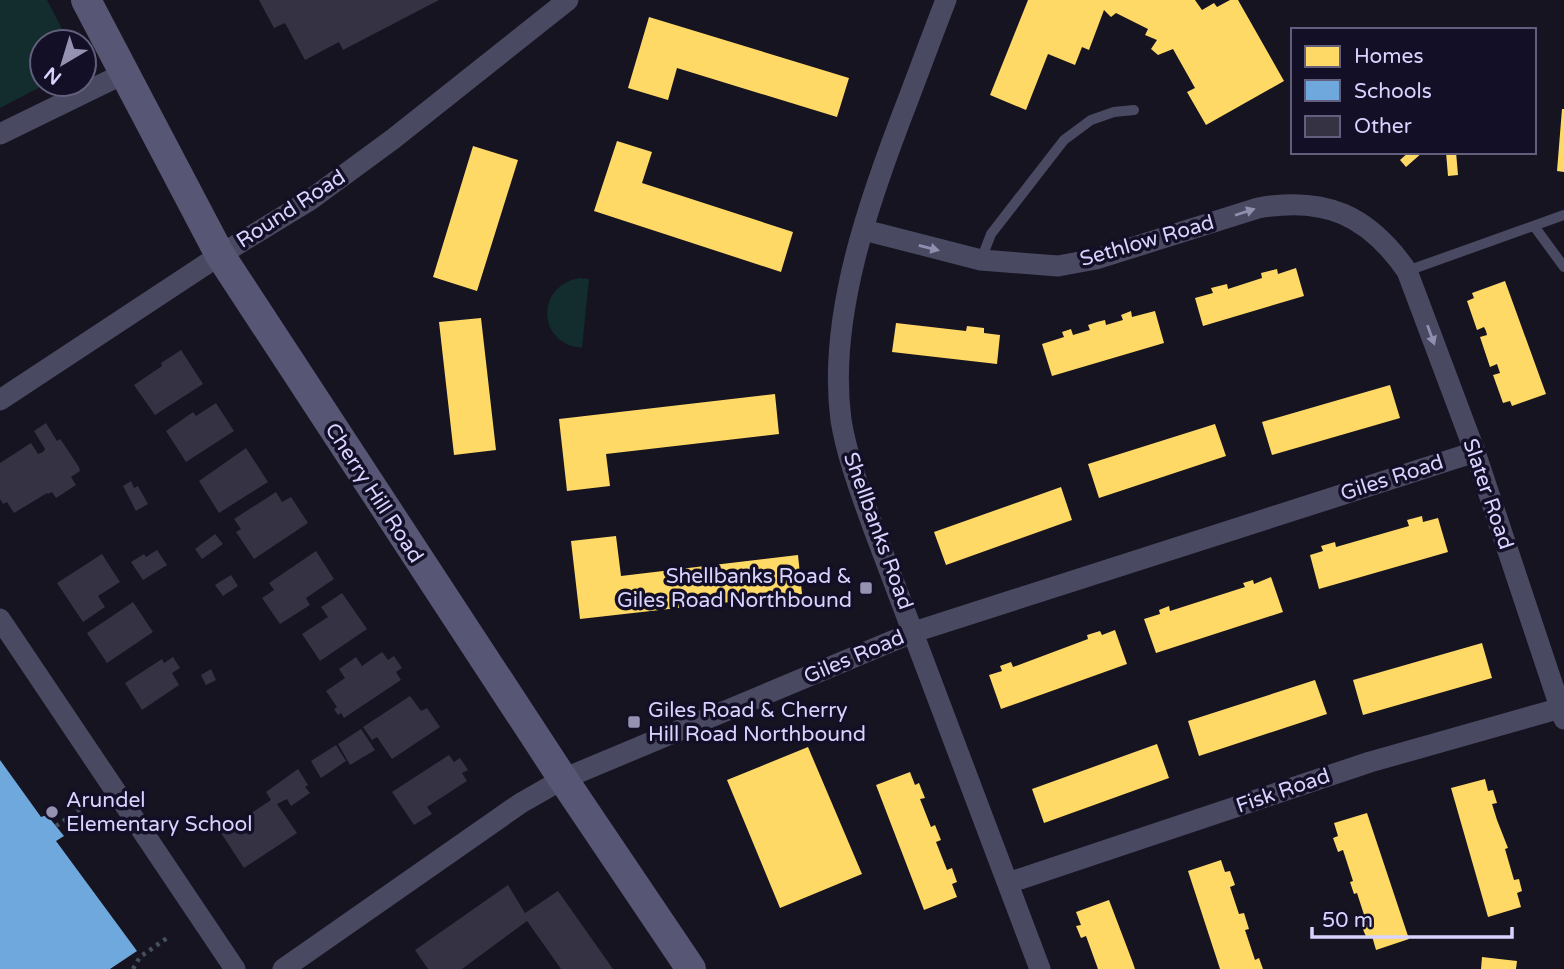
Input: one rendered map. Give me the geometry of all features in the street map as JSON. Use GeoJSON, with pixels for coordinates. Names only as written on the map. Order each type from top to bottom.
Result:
{"type":"FeatureCollection","features":[{"type":"Feature","properties":{"kind":"street","name":"Cherry Hill Road"},"geometry":{"type":"LineString","coordinates":[[86,0],[220,255],[563,779],[691,969]]}},
{"type":"Feature","properties":{"kind":"street","name":"Round Road"},"geometry":{"type":"LineString","coordinates":[[0,400],[220,255],[310,200],[393,139],[568,0]]}},
{"type":"Feature","properties":{"kind":"street","name":"Shellbanks Road"},"geometry":{"type":"LineString","coordinates":[[944,1],[878,176],[848,292],[840,338],[839,385],[842,421],[855,477],[1040,969]]}},
{"type":"Feature","properties":{"kind":"street"},"geometry":{"type":"LineString","coordinates":[[0,134],[123,74]]}},
{"type":"Feature","properties":{"kind":"street","name":"Sethlow Road"},"geometry":{"type":"LineString","coordinates":[[864,230],[981,260],[1058,266],[1096,259],[1258,208],[1286,203],[1311,204],[1338,212],[1368,228],[1391,248],[1407,271]]}},
{"type":"Feature","properties":{"kind":"street","name":"Slater Road"},"geometry":{"type":"LineString","coordinates":[[1407,271],[1475,452],[1563,713]]}},
{"type":"Feature","properties":{"kind":"street","name":"Giles Road"},"geometry":{"type":"LineString","coordinates":[[283,969],[521,803],[563,779],[914,632],[1475,452]]}},
{"type":"Feature","properties":{"kind":"street"},"geometry":{"type":"LineString","coordinates":[[0,619],[234,969]]}},
{"type":"Feature","properties":{"kind":"street","name":"Fisk Road"},"geometry":{"type":"LineString","coordinates":[[1008,883],[1370,761],[1563,713]]}},
{"type":"Feature","properties":{"kind":"lane"},"geometry":{"type":"LineString","coordinates":[[981,260],[990,234],[1064,140],[1091,120],[1114,112],[1134,110]]}},
{"type":"Feature","properties":{"kind":"lane"},"geometry":{"type":"LineString","coordinates":[[1407,271],[1564,215]]}},
{"type":"Feature","properties":{"kind":"lane"},"geometry":{"type":"LineString","coordinates":[[1534,226],[1564,267]]}},
{"type":"Feature","properties":{"kind":"path"},"geometry":{"type":"LineString","coordinates":[[56,826],[94,800]]}},
{"type":"Feature","properties":{"kind":"path"},"geometry":{"type":"LineString","coordinates":[[133,969],[140,957],[167,938]]}},
{"type":"Feature","properties":{"kind":"green space"},"geometry":{"type":"Polygon","coordinates":[[[0,0],[47,0],[62,28],[28,28],[28,93],[0,108],[0,0]]]}},
{"type":"Feature","properties":{"kind":"green space"},"geometry":{"type":"Polygon","coordinates":[[[580,278],[589,279],[582,348],[567,344],[556,336],[547,314],[555,291],[580,278]]]}},
{"type":"Feature","properties":{"kind":"building: Homes"},"geometry":{"type":"Polygon","coordinates":[[[1028,0],[1195,0],[1202,10],[1214,3],[1217,7],[1230,0],[1238,0],[1284,81],[1206,125],[1187,92],[1195,88],[1173,49],[1158,55],[1151,49],[1157,40],[1145,35],[1148,29],[1116,13],[1111,17],[1104,10],[1089,50],[1082,47],[1075,65],[1048,54],[1026,110],[990,95],[1028,0]]]}},
{"type":"Feature","properties":{"kind":"building: Homes"},"geometry":{"type":"Polygon","coordinates":[[[649,17],[849,78],[837,117],[677,68],[668,100],[628,88],[649,17]]]}},
{"type":"Feature","properties":{"kind":"building: Homes"},"geometry":{"type":"Polygon","coordinates":[[[1564,109],[1564,172],[1557,171],[1564,109]]]}},
{"type":"Feature","properties":{"kind":"building: Homes"},"geometry":{"type":"Polygon","coordinates":[[[617,141],[652,152],[642,183],[793,232],[781,272],[594,211],[617,141]]]}},
{"type":"Feature","properties":{"kind":"building: Homes"},"geometry":{"type":"Polygon","coordinates":[[[473,146],[518,160],[477,291],[433,277],[473,146]]]}},
{"type":"Feature","properties":{"kind":"building: Homes"},"geometry":{"type":"Polygon","coordinates":[[[1407,154],[1421,154],[1406,167],[1400,160],[1407,154]]]}},
{"type":"Feature","properties":{"kind":"building: Homes"},"geometry":{"type":"Polygon","coordinates":[[[1446,154],[1456,154],[1458,175],[1448,176],[1446,154]]]}},
{"type":"Feature","properties":{"kind":"building: Homes"},"geometry":{"type":"Polygon","coordinates":[[[1296,268],[1304,296],[1203,326],[1195,298],[1213,293],[1211,288],[1227,284],[1228,289],[1262,278],[1261,273],[1277,269],[1278,274],[1296,268]]]}},
{"type":"Feature","properties":{"kind":"building: Homes"},"geometry":{"type":"Polygon","coordinates":[[[1505,281],[1546,394],[1512,406],[1510,401],[1503,403],[1493,375],[1500,373],[1497,364],[1490,367],[1480,337],[1487,335],[1486,331],[1484,327],[1477,330],[1467,301],[1474,298],[1472,293],[1505,281]]]}},
{"type":"Feature","properties":{"kind":"building: Homes"},"geometry":{"type":"Polygon","coordinates":[[[1131,311],[1132,317],[1155,311],[1164,343],[1052,376],[1042,344],[1064,337],[1062,332],[1071,329],[1073,335],[1090,330],[1088,325],[1097,322],[1105,320],[1106,325],[1123,320],[1121,315],[1131,311]]]}},
{"type":"Feature","properties":{"kind":"building: Homes"},"geometry":{"type":"Polygon","coordinates":[[[481,318],[496,450],[454,455],[439,322],[481,318]]]}},
{"type":"Feature","properties":{"kind":"building: Homes"},"geometry":{"type":"Polygon","coordinates":[[[896,323],[966,331],[967,326],[984,328],[984,333],[1000,335],[997,364],[892,352],[896,323]]]}},
{"type":"Feature","properties":{"kind":"building: Homes"},"geometry":{"type":"Polygon","coordinates":[[[1390,385],[1400,418],[1272,455],[1262,422],[1390,385]]]}},
{"type":"Feature","properties":{"kind":"building: Homes"},"geometry":{"type":"Polygon","coordinates":[[[775,394],[779,434],[606,454],[610,486],[567,491],[559,419],[775,394]]]}},
{"type":"Feature","properties":{"kind":"building: Homes"},"geometry":{"type":"Polygon","coordinates":[[[1215,424],[1226,456],[1099,498],[1088,464],[1215,424]]]}},
{"type":"Feature","properties":{"kind":"building: Homes"},"geometry":{"type":"Polygon","coordinates":[[[1061,487],[1072,520],[946,565],[934,532],[1061,487]]]}},
{"type":"Feature","properties":{"kind":"building: Homes"},"geometry":{"type":"Polygon","coordinates":[[[1422,516],[1423,522],[1438,518],[1448,552],[1319,589],[1310,555],[1323,551],[1321,546],[1335,542],[1336,547],[1409,526],[1407,520],[1422,516]]]}},
{"type":"Feature","properties":{"kind":"building: Homes"},"geometry":{"type":"Polygon","coordinates":[[[616,536],[621,576],[798,555],[802,594],[580,619],[571,541],[616,536]]]}},
{"type":"Feature","properties":{"kind":"building: Homes"},"geometry":{"type":"Polygon","coordinates":[[[1271,577],[1283,612],[1156,653],[1144,619],[1160,614],[1159,610],[1169,606],[1170,611],[1245,587],[1243,583],[1253,580],[1254,584],[1271,577]]]}},
{"type":"Feature","properties":{"kind":"building: Homes"},"geometry":{"type":"Polygon","coordinates":[[[1115,630],[1127,664],[1001,709],[989,675],[1002,671],[1000,666],[1011,662],[1013,667],[1088,639],[1087,635],[1100,631],[1102,635],[1115,630]]]}},
{"type":"Feature","properties":{"kind":"building: Homes"},"geometry":{"type":"Polygon","coordinates":[[[1482,643],[1492,678],[1363,715],[1353,680],[1482,643]]]}},
{"type":"Feature","properties":{"kind":"building: Homes"},"geometry":{"type":"Polygon","coordinates":[[[1315,680],[1327,714],[1199,756],[1188,721],[1315,680]]]}},
{"type":"Feature","properties":{"kind":"building: Homes"},"geometry":{"type":"Polygon","coordinates":[[[1157,744],[1169,778],[1044,823],[1032,789],[1157,744]]]}},
{"type":"Feature","properties":{"kind":"building: Homes"},"geometry":{"type":"Polygon","coordinates":[[[808,747],[862,874],[780,908],[727,780],[808,747]]]}},
{"type":"Feature","properties":{"kind":"building: Homes"},"geometry":{"type":"Polygon","coordinates":[[[910,772],[915,785],[919,783],[925,798],[920,799],[931,827],[935,825],[941,840],[936,842],[947,870],[952,868],[957,882],[952,884],[957,897],[924,910],[876,785],[910,772]]]}},
{"type":"Feature","properties":{"kind":"building: Homes"},"geometry":{"type":"Polygon","coordinates":[[[1485,779],[1488,791],[1493,790],[1497,803],[1492,804],[1508,848],[1505,849],[1514,880],[1519,879],[1522,891],[1517,893],[1521,907],[1488,917],[1451,788],[1485,779]]]}},
{"type":"Feature","properties":{"kind":"building: Homes"},"geometry":{"type":"Polygon","coordinates":[[[1367,813],[1409,939],[1376,950],[1372,936],[1367,938],[1362,926],[1367,924],[1357,893],[1354,894],[1350,882],[1353,881],[1343,850],[1338,852],[1333,838],[1338,836],[1334,823],[1367,813]]]}},
{"type":"Feature","properties":{"kind":"building: Homes"},"geometry":{"type":"Polygon","coordinates":[[[1221,860],[1225,872],[1230,871],[1235,885],[1230,887],[1239,914],[1244,913],[1249,929],[1245,930],[1255,960],[1259,958],[1263,969],[1220,969],[1188,871],[1221,860]]]}},
{"type":"Feature","properties":{"kind":"building: Homes"},"geometry":{"type":"Polygon","coordinates":[[[1109,900],[1135,969],[1098,969],[1086,936],[1081,938],[1076,926],[1081,925],[1076,912],[1109,900]]]}},
{"type":"Feature","properties":{"kind":"building: Homes"},"geometry":{"type":"Polygon","coordinates":[[[1482,957],[1517,961],[1516,969],[1481,969],[1482,957]]]}},
{"type":"Feature","properties":{"kind":"building: Schools"},"geometry":{"type":"Polygon","coordinates":[[[0,760],[41,817],[47,815],[64,836],[56,841],[137,951],[110,969],[0,969],[0,760]]]}},
{"type":"Feature","properties":{"kind":"building: Other"},"geometry":{"type":"Polygon","coordinates":[[[259,0],[439,0],[343,50],[339,42],[305,60],[285,23],[274,28],[259,0]]]}},
{"type":"Feature","properties":{"kind":"building: Other"},"geometry":{"type":"Polygon","coordinates":[[[181,350],[203,384],[155,415],[134,385],[181,350]]]}},
{"type":"Feature","properties":{"kind":"building: Other"},"geometry":{"type":"Polygon","coordinates":[[[216,403],[234,431],[186,462],[166,431],[193,412],[196,416],[216,403]]]}},
{"type":"Feature","properties":{"kind":"building: Other"},"geometry":{"type":"Polygon","coordinates":[[[46,423],[79,467],[80,471],[71,477],[76,485],[56,498],[52,492],[47,493],[14,513],[7,502],[3,504],[0,499],[0,463],[31,443],[38,454],[43,452],[45,449],[34,431],[46,423]]]}},
{"type":"Feature","properties":{"kind":"building: Other"},"geometry":{"type":"Polygon","coordinates":[[[246,448],[268,482],[219,513],[199,481],[246,448]]]}},
{"type":"Feature","properties":{"kind":"building: Other"},"geometry":{"type":"Polygon","coordinates":[[[131,481],[134,488],[138,486],[148,504],[136,511],[123,486],[131,481]]]}},
{"type":"Feature","properties":{"kind":"building: Other"},"geometry":{"type":"Polygon","coordinates":[[[276,492],[282,502],[291,497],[308,523],[254,559],[236,532],[241,529],[234,519],[276,492]]]}},
{"type":"Feature","properties":{"kind":"building: Other"},"geometry":{"type":"Polygon","coordinates":[[[215,534],[223,544],[202,559],[195,549],[215,534]]]}},
{"type":"Feature","properties":{"kind":"building: Other"},"geometry":{"type":"Polygon","coordinates":[[[157,550],[167,565],[143,580],[131,562],[157,550]]]}},
{"type":"Feature","properties":{"kind":"building: Other"},"geometry":{"type":"Polygon","coordinates":[[[316,551],[334,579],[306,598],[310,605],[280,624],[262,598],[274,590],[269,583],[316,551]]]}},
{"type":"Feature","properties":{"kind":"building: Other"},"geometry":{"type":"Polygon","coordinates":[[[102,554],[120,582],[98,596],[105,607],[83,622],[57,583],[102,554]]]}},
{"type":"Feature","properties":{"kind":"building: Other"},"geometry":{"type":"Polygon","coordinates":[[[231,575],[238,586],[223,596],[215,585],[231,575]]]}},
{"type":"Feature","properties":{"kind":"building: Other"},"geometry":{"type":"Polygon","coordinates":[[[342,593],[367,629],[320,661],[302,634],[328,617],[321,607],[342,593]]]}},
{"type":"Feature","properties":{"kind":"building: Other"},"geometry":{"type":"Polygon","coordinates":[[[133,602],[153,632],[107,663],[87,633],[133,602]]]}},
{"type":"Feature","properties":{"kind":"building: Other"},"geometry":{"type":"Polygon","coordinates":[[[382,652],[388,660],[394,656],[402,668],[396,672],[401,680],[344,718],[341,713],[338,715],[334,709],[337,707],[326,691],[345,678],[339,669],[356,657],[362,666],[382,652]]]}},
{"type":"Feature","properties":{"kind":"building: Other"},"geometry":{"type":"Polygon","coordinates":[[[173,657],[180,668],[172,673],[179,685],[142,710],[125,683],[162,659],[164,663],[173,657]]]}},
{"type":"Feature","properties":{"kind":"building: Other"},"geometry":{"type":"Polygon","coordinates":[[[211,669],[216,680],[206,685],[201,675],[211,669]]]}},
{"type":"Feature","properties":{"kind":"building: Other"},"geometry":{"type":"Polygon","coordinates":[[[410,696],[421,711],[427,708],[440,727],[392,759],[377,737],[372,740],[363,727],[410,696]]]}},
{"type":"Feature","properties":{"kind":"building: Other"},"geometry":{"type":"Polygon","coordinates":[[[361,729],[375,750],[350,765],[338,744],[361,729]]]}},
{"type":"Feature","properties":{"kind":"building: Other"},"geometry":{"type":"Polygon","coordinates":[[[336,745],[346,761],[321,778],[311,761],[336,745]]]}},
{"type":"Feature","properties":{"kind":"building: Other"},"geometry":{"type":"Polygon","coordinates":[[[449,755],[454,762],[460,758],[468,770],[462,773],[467,781],[427,807],[432,814],[414,825],[392,792],[449,755]]]}},
{"type":"Feature","properties":{"kind":"building: Other"},"geometry":{"type":"Polygon","coordinates":[[[298,769],[310,793],[291,806],[287,799],[277,804],[297,833],[244,868],[221,833],[271,800],[266,792],[298,769]]]}},
{"type":"Feature","properties":{"kind":"building: Other"},"geometry":{"type":"Polygon","coordinates":[[[508,885],[525,913],[558,891],[613,969],[561,969],[527,921],[462,969],[428,969],[415,950],[508,885]]]}},
{"type":"Feature","properties":{"kind":"place","name":"Shellbanks Road & Giles Road Northbound"},"geometry":{"type":"Point","coordinates":[866,588]}},
{"type":"Feature","properties":{"kind":"place","name":"Giles Road & Cherry Hill Road Northbound"},"geometry":{"type":"Point","coordinates":[634,722]}},
{"type":"Feature","properties":{"kind":"place","name":"Arundel Elementary School"},"geometry":{"type":"Point","coordinates":[52,812]}}]}
